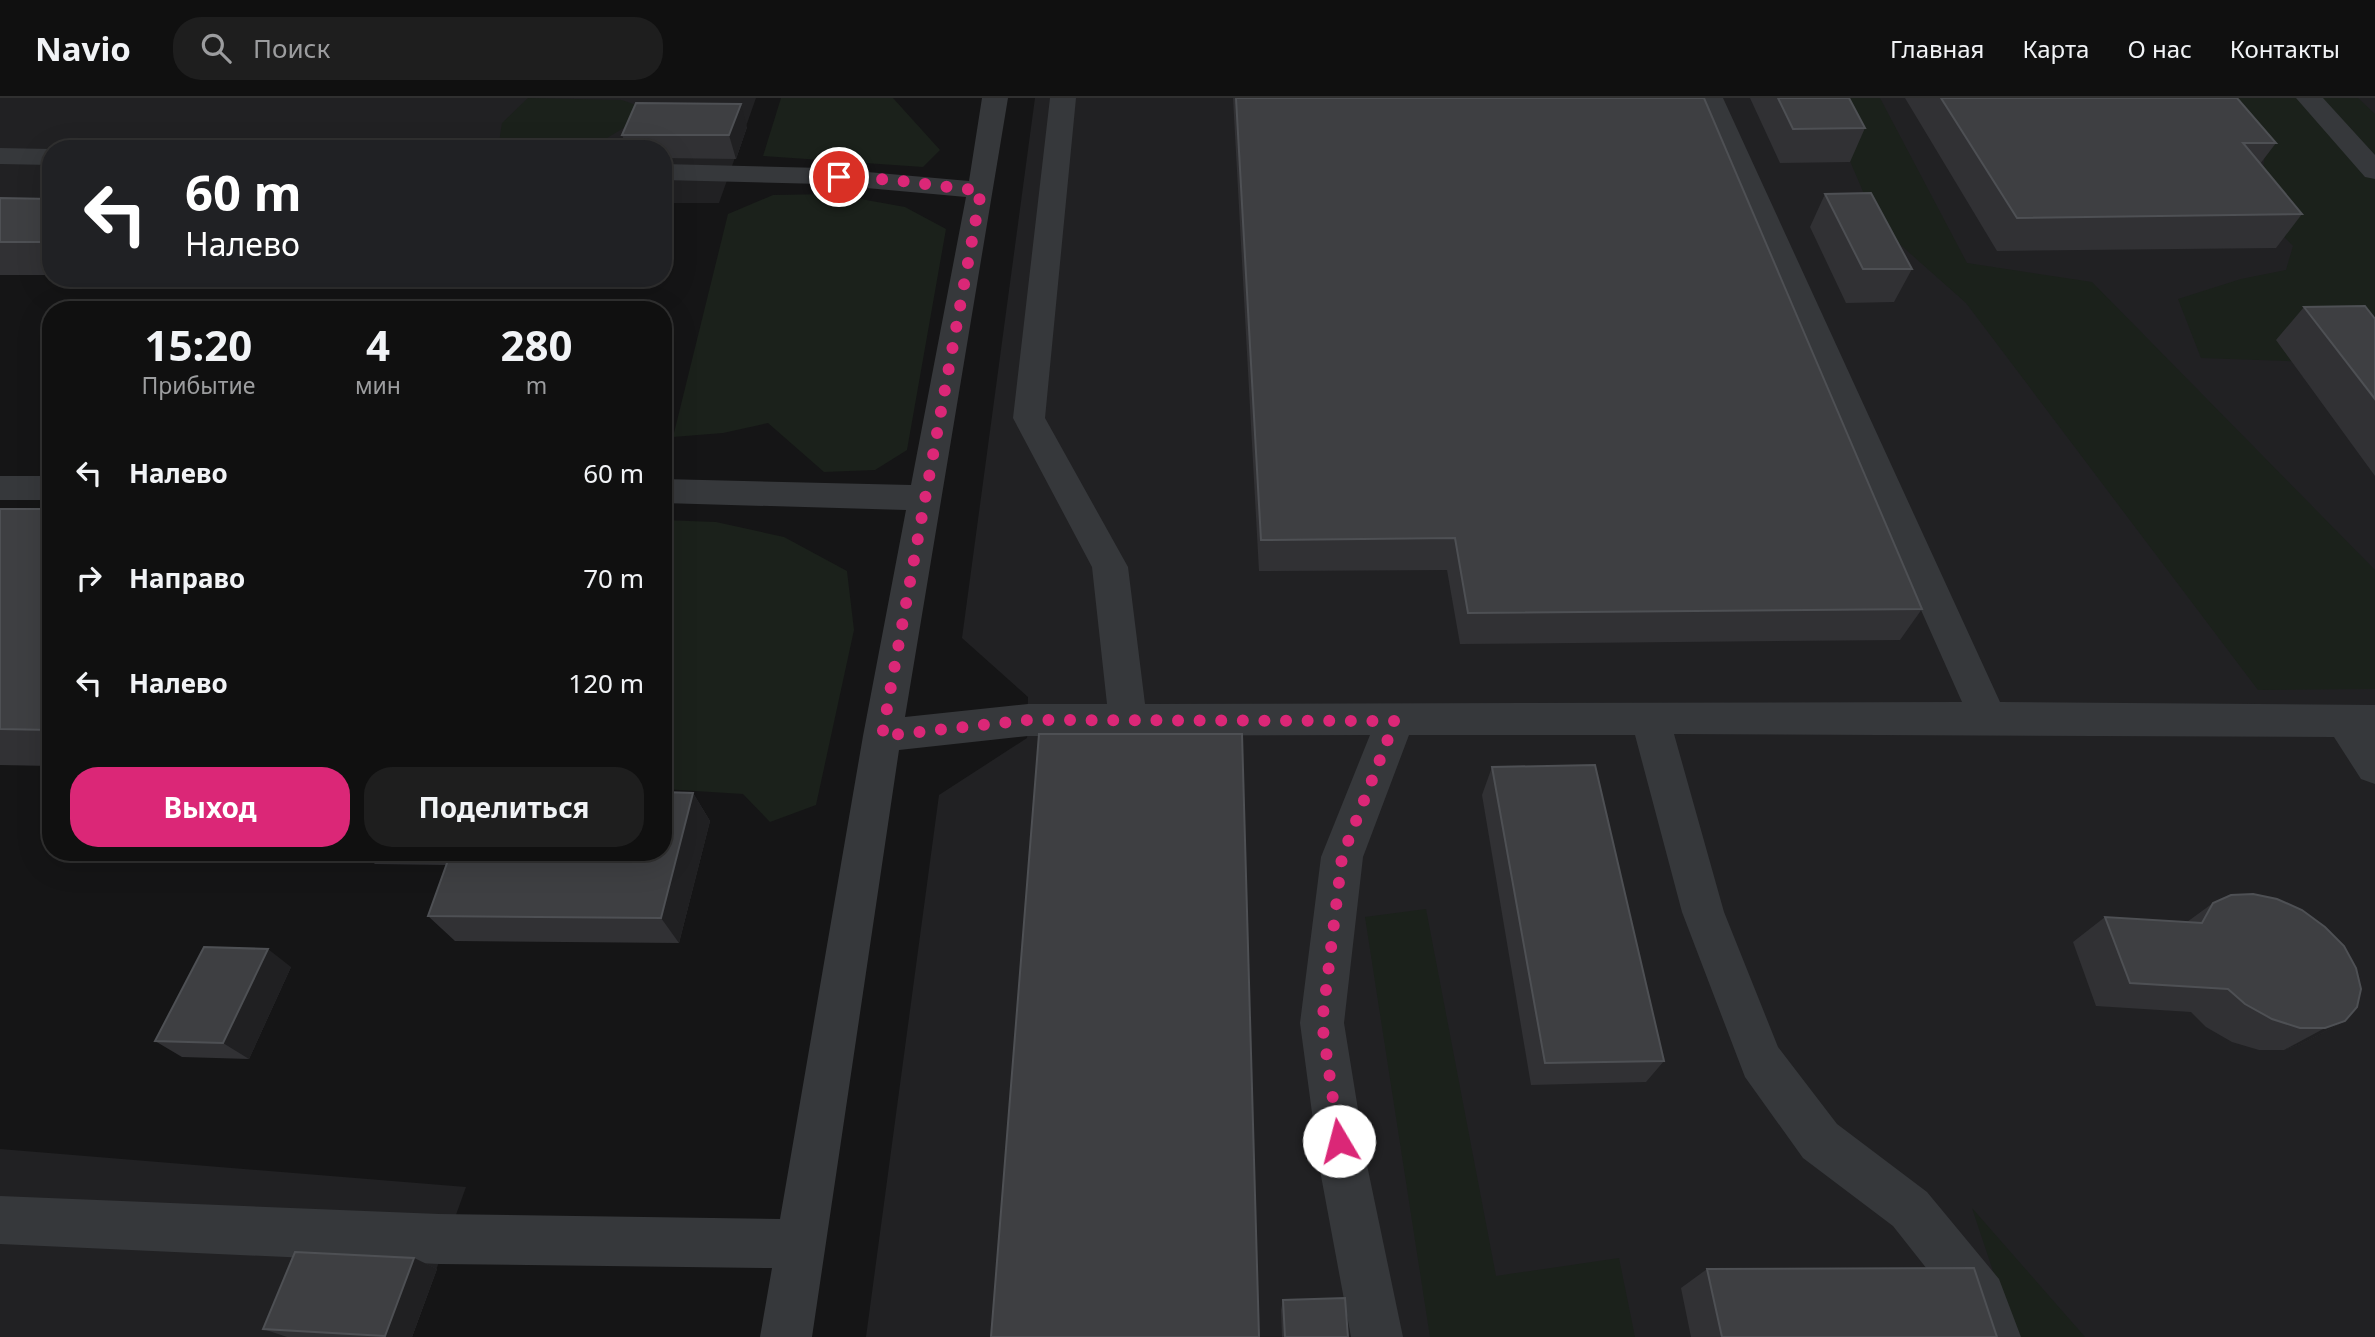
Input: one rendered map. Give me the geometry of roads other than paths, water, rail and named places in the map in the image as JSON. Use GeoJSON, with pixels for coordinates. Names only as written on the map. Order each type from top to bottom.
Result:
{"type":"FeatureCollection","features":[{"type":"Feature","properties":{"kind":"street"},"geometry":{"type":"LineString","coordinates":[[786,1337],[882,736],[981,191],[995,98]]}},
{"type":"Feature","properties":{"kind":"street"},"geometry":{"type":"LineString","coordinates":[[1063,98],[1029,418],[1110,567],[1128,722]]}},
{"type":"Feature","properties":{"kind":"street"},"geometry":{"type":"LineString","coordinates":[[1710,98],[1801,307],[1988,718]]}},
{"type":"Feature","properties":{"kind":"street"},"geometry":{"type":"LineString","coordinates":[[2309,98],[2375,171]]}},
{"type":"Feature","properties":{"kind":"street"},"geometry":{"type":"LineString","coordinates":[[0,156],[42,157]]}},
{"type":"Feature","properties":{"kind":"street"},"geometry":{"type":"LineString","coordinates":[[672,172],[731,172],[894,180],[981,191]]}},
{"type":"Feature","properties":{"kind":"street"},"geometry":{"type":"LineString","coordinates":[[0,488],[42,488]]}},
{"type":"Feature","properties":{"kind":"street"},"geometry":{"type":"LineString","coordinates":[[672,491],[925,498]]}},
{"type":"Feature","properties":{"kind":"street"},"geometry":{"type":"LineString","coordinates":[[882,736],[1028,720],[1128,722],[1988,718],[2360,721],[2375,767]]}},
{"type":"Feature","properties":{"kind":"street"},"geometry":{"type":"LineString","coordinates":[[1650,719],[1703,912],[1760,1061],[1820,1141],[1910,1209],[1981,1297],[1995,1337]]}},
{"type":"Feature","properties":{"kind":"street"},"geometry":{"type":"LineString","coordinates":[[1377,1337],[1343,1165],[1322,1023],[1342,857],[1395,721]]}},
{"type":"Feature","properties":{"kind":"street"},"geometry":{"type":"LineString","coordinates":[[0,1220],[439,1239],[801,1244]]}}]}
